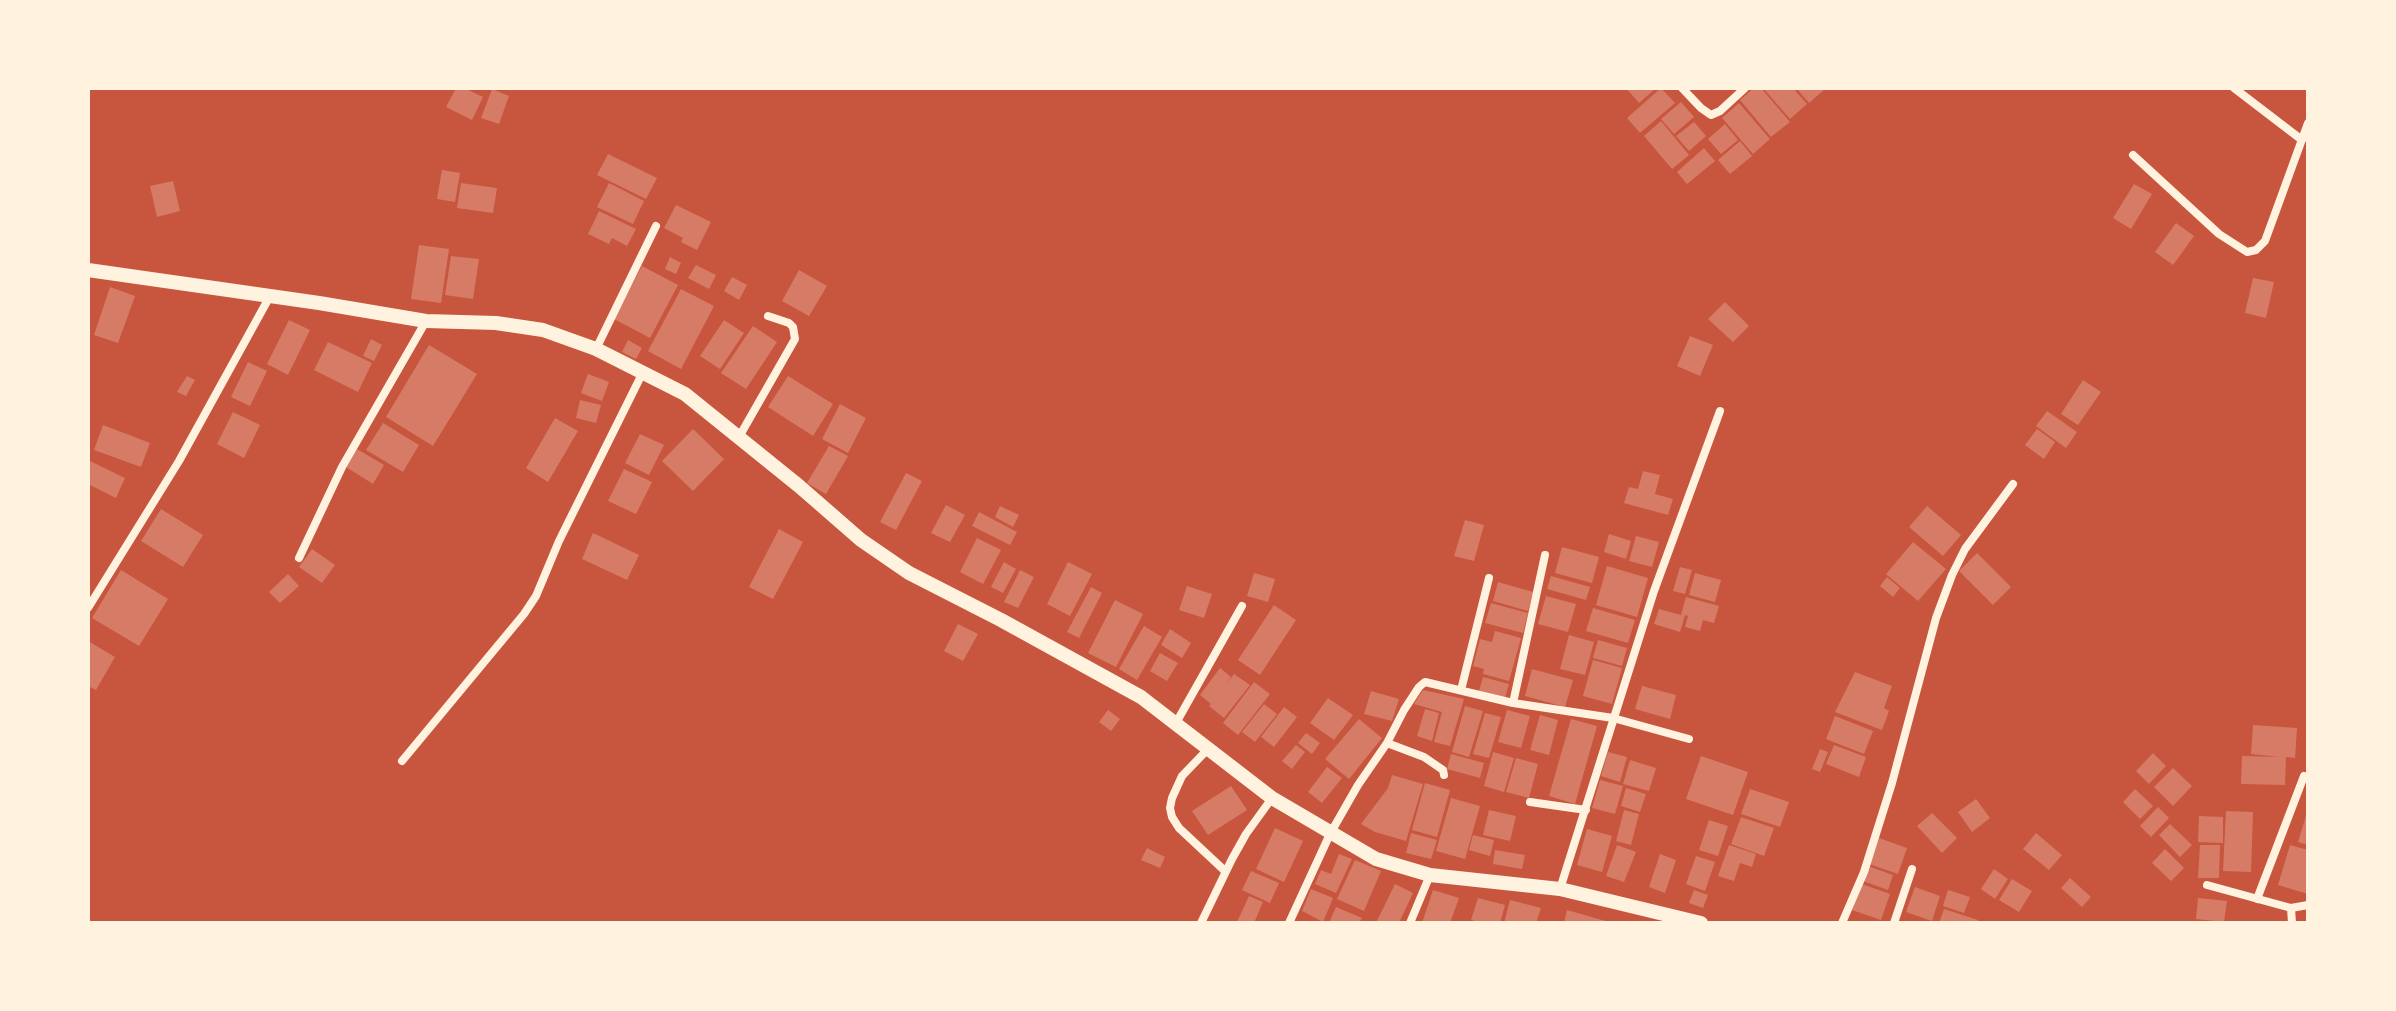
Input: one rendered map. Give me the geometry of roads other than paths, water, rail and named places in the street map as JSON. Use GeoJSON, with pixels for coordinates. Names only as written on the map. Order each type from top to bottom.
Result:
{"type":"FeatureCollection","features":[{"type":"Feature","properties":{"kind":"street"},"geometry":{"type":"LineString","coordinates":[[1682,88],[1711,115],[1720,111],[1745,88]]}},
{"type":"Feature","properties":{"kind":"street"},"geometry":{"type":"LineString","coordinates":[[2234,88],[2302,140]]}},
{"type":"Feature","properties":{"kind":"street"},"geometry":{"type":"LineString","coordinates":[[2133,155],[2219,234],[2247,252],[2256,250],[2265,241],[2308,123]]}},
{"type":"Feature","properties":{"kind":"street"},"geometry":{"type":"LineString","coordinates":[[596,349],[656,226]]}},
{"type":"Feature","properties":{"kind":"street"},"geometry":{"type":"LineString","coordinates":[[88,270],[426,321],[496,323],[543,330],[596,349],[685,394],[861,540],[909,573],[1141,697],[1272,798],[1376,859],[1430,875],[1560,889],[1701,923]]}},
{"type":"Feature","properties":{"kind":"street"},"geometry":{"type":"LineString","coordinates":[[88,608],[179,461],[270,296]]}},
{"type":"Feature","properties":{"kind":"street"},"geometry":{"type":"LineString","coordinates":[[739,437],[795,339],[789,323],[768,316]]}},
{"type":"Feature","properties":{"kind":"street"},"geometry":{"type":"LineString","coordinates":[[299,558],[342,467],[426,321]]}},
{"type":"Feature","properties":{"kind":"street"},"geometry":{"type":"LineString","coordinates":[[402,761],[536,596],[559,541],[643,372]]}},
{"type":"Feature","properties":{"kind":"street"},"geometry":{"type":"LineString","coordinates":[[1560,889],[1654,591],[1720,411]]}},
{"type":"Feature","properties":{"kind":"street"},"geometry":{"type":"LineString","coordinates":[[1842,923],[1864,872],[1892,783],[1936,618],[1952,575],[1965,549],[2013,484]]}},
{"type":"Feature","properties":{"kind":"street"},"geometry":{"type":"LineString","coordinates":[[1513,703],[1545,555]]}},
{"type":"Feature","properties":{"kind":"street"},"geometry":{"type":"LineString","coordinates":[[1461,690],[1489,578]]}},
{"type":"Feature","properties":{"kind":"street"},"geometry":{"type":"LineString","coordinates":[[1176,723],[1242,606]]}},
{"type":"Feature","properties":{"kind":"street"},"geometry":{"type":"LineString","coordinates":[[1289,923],[1330,834],[1422,684],[1431,682],[1513,703],[1613,718],[1689,739]]}},
{"type":"Feature","properties":{"kind":"street"},"geometry":{"type":"LineString","coordinates":[[1387,743],[1424,757],[1438,765],[1444,775]]}},
{"type":"Feature","properties":{"kind":"street"},"geometry":{"type":"LineString","coordinates":[[1209,748],[1182,776],[1170,808],[1179,828],[1225,871]]}},
{"type":"Feature","properties":{"kind":"street"},"geometry":{"type":"LineString","coordinates":[[2257,899],[2304,776]]}},
{"type":"Feature","properties":{"kind":"street"},"geometry":{"type":"LineString","coordinates":[[1201,923],[1246,834],[1272,798]]}},
{"type":"Feature","properties":{"kind":"street"},"geometry":{"type":"LineString","coordinates":[[1530,802],[1586,810]]}},
{"type":"Feature","properties":{"kind":"street"},"geometry":{"type":"LineString","coordinates":[[1894,923],[1912,869]]}},
{"type":"Feature","properties":{"kind":"street"},"geometry":{"type":"LineString","coordinates":[[1410,923],[1430,875]]}},
{"type":"Feature","properties":{"kind":"street"},"geometry":{"type":"LineString","coordinates":[[2207,885],[2291,908],[2308,905]]}},
{"type":"Feature","properties":{"kind":"street"},"geometry":{"type":"LineString","coordinates":[[2291,908],[2292,923]]}}]}
